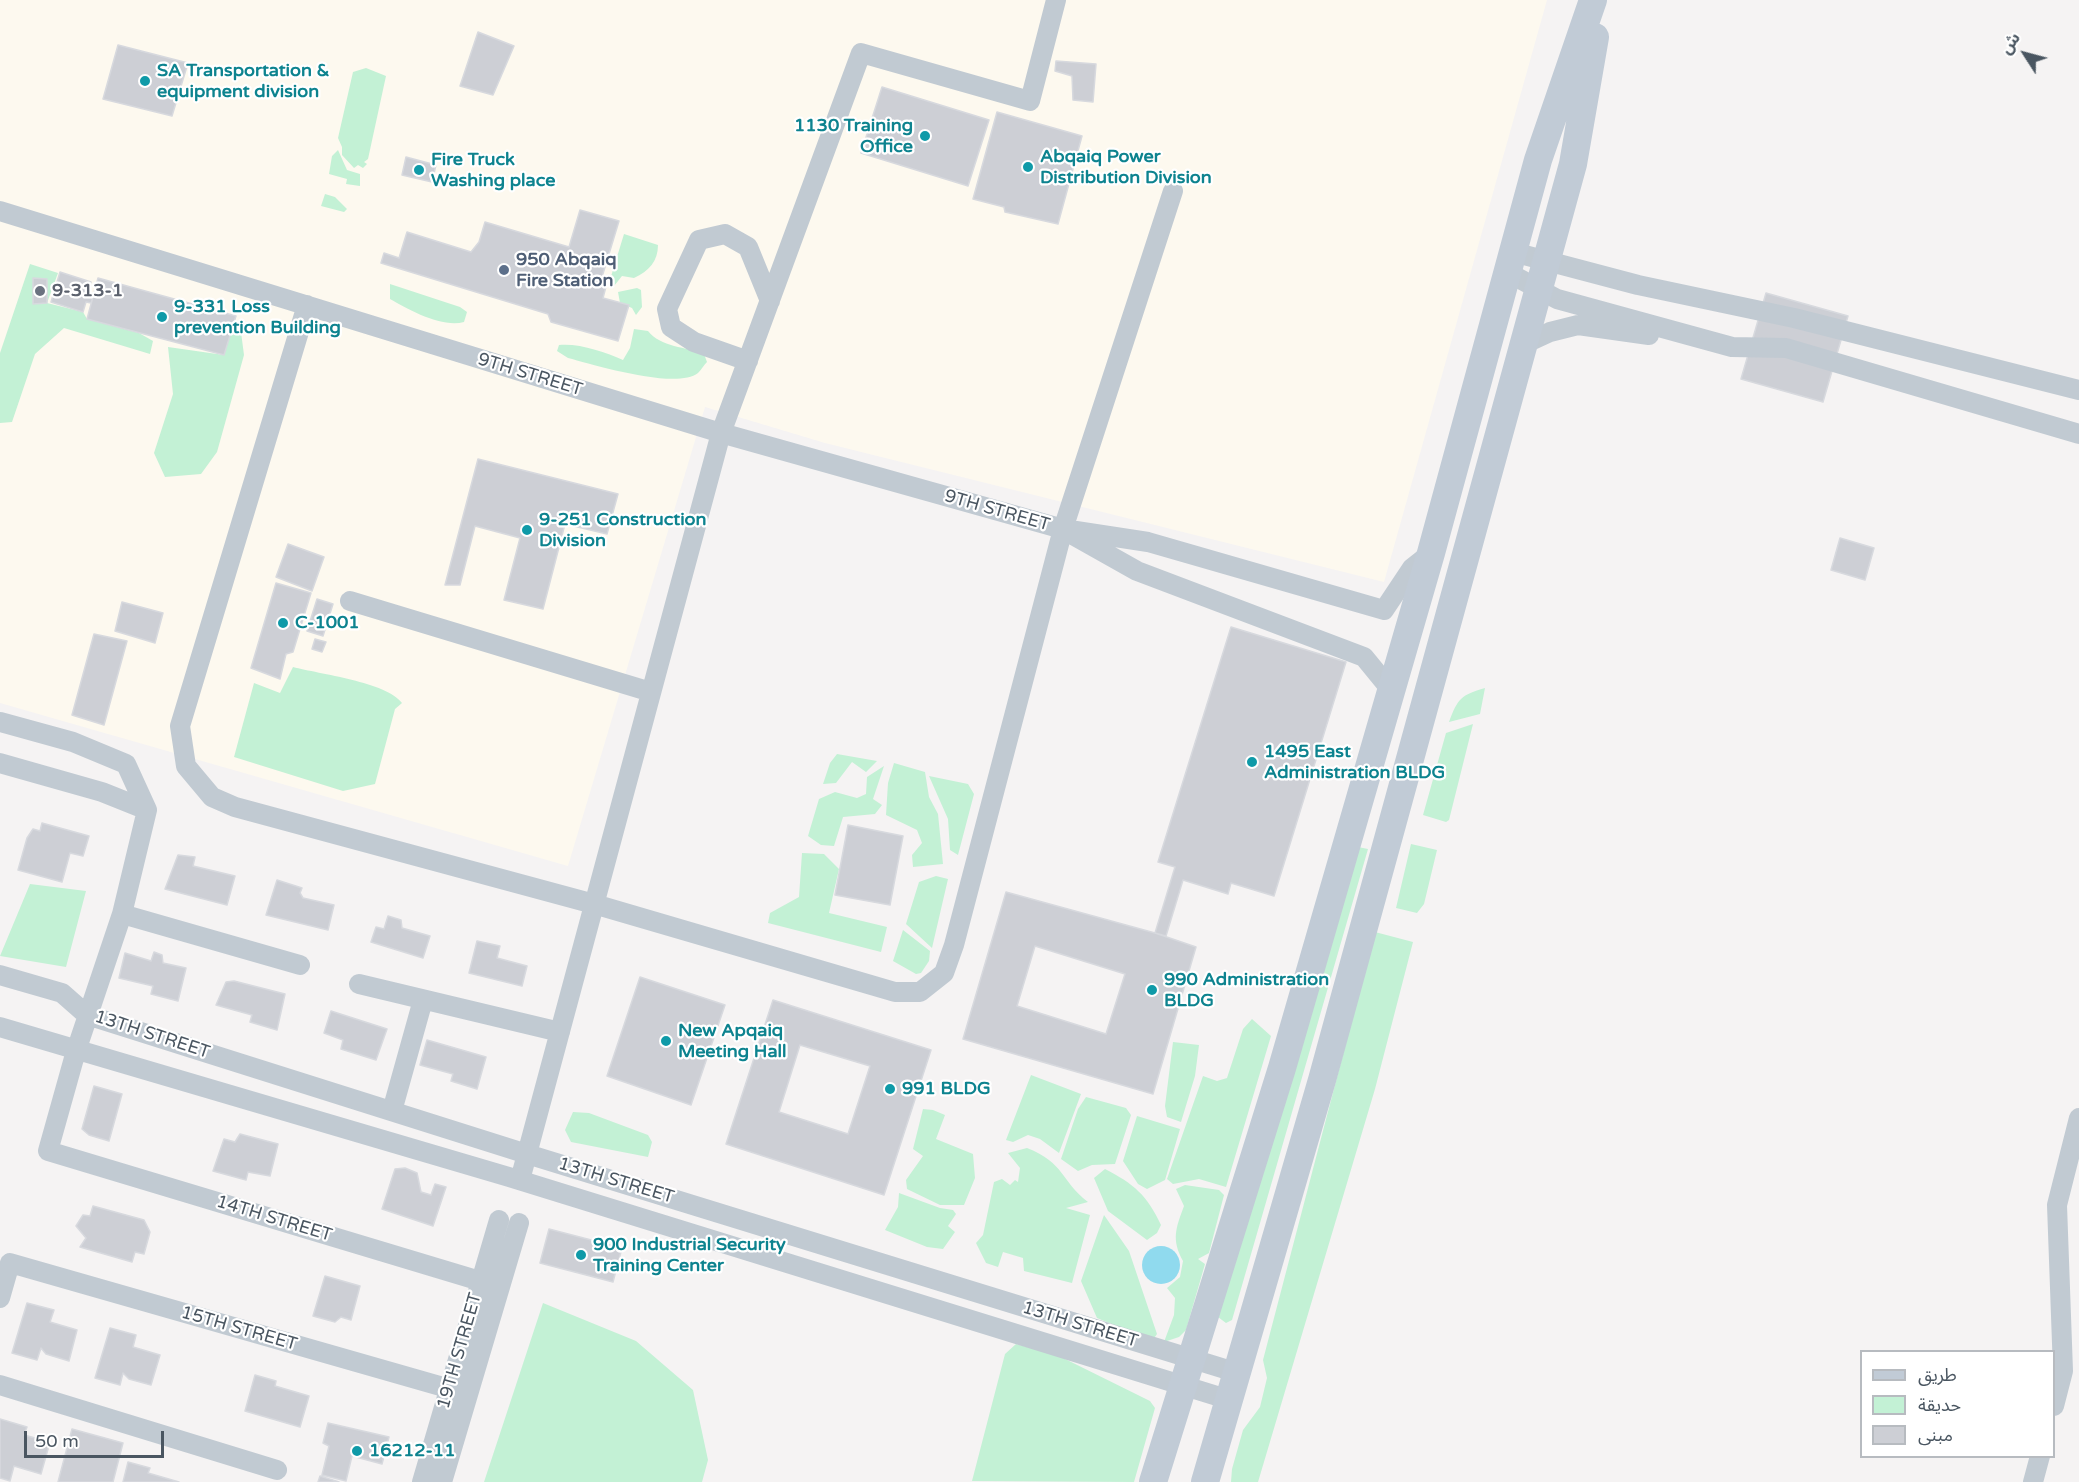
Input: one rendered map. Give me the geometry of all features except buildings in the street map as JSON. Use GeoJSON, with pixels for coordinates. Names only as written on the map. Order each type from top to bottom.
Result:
{"type":"FeatureCollection","features":[{"type":"Feature","properties":{"kind":"street"},"geometry":{"type":"LineString","coordinates":[[520,1180],[721,433],[861,52],[1030,100],[1056,0]]}},
{"type":"Feature","properties":{"kind":"street"},"geometry":{"type":"LineString","coordinates":[[1153,1482],[1282,1068],[1431,553],[1538,160],[1593,0]]}},
{"type":"Feature","properties":{"kind":"street"},"geometry":{"type":"LineString","coordinates":[[1205,1482],[1322,1080],[1573,164],[1601,0]]}},
{"type":"Feature","properties":{"kind":"street"},"geometry":{"type":"LineString","coordinates":[[307,305],[180,726],[186,766],[212,797],[235,807],[594,904],[896,992],[921,992],[944,973],[954,945],[1063,529],[1173,191]]}},
{"type":"Feature","properties":{"kind":"street","name":"9TH STREET"},"geometry":{"type":"LineString","coordinates":[[0,211],[721,433],[1063,529]]}},
{"type":"Feature","properties":{"kind":"street"},"geometry":{"type":"LineString","coordinates":[[748,362],[694,342],[671,327],[667,309],[699,240],[725,234],[747,247],[770,301]]}},
{"type":"Feature","properties":{"kind":"street"},"geometry":{"type":"LineString","coordinates":[[1510,262],[1546,261],[1638,285],[1794,318],[2079,390]]}},
{"type":"Feature","properties":{"kind":"street"},"geometry":{"type":"LineString","coordinates":[[1510,262],[1539,289],[1557,299],[1732,347]]}},
{"type":"Feature","properties":{"kind":"street"},"geometry":{"type":"LineString","coordinates":[[1524,344],[1550,332],[1578,325],[1732,347],[1786,348],[2079,434]]}},
{"type":"Feature","properties":{"kind":"street"},"geometry":{"type":"LineString","coordinates":[[1063,529],[1148,542],[1384,610],[1412,568],[1431,553]]}},
{"type":"Feature","properties":{"kind":"street"},"geometry":{"type":"LineString","coordinates":[[1063,529],[1137,571],[1364,657],[1391,690]]}},
{"type":"Feature","properties":{"kind":"street"},"geometry":{"type":"LineString","coordinates":[[350,601],[651,692]]}},
{"type":"Feature","properties":{"kind":"street"},"geometry":{"type":"LineString","coordinates":[[0,722],[73,742],[126,764],[147,810],[122,914],[76,1051]]}},
{"type":"Feature","properties":{"kind":"street"},"geometry":{"type":"LineString","coordinates":[[0,763],[102,792],[147,810]]}},
{"type":"Feature","properties":{"kind":"street"},"geometry":{"type":"LineString","coordinates":[[122,914],[300,965]]}},
{"type":"Feature","properties":{"kind":"street","name":"13TH STREET"},"geometry":{"type":"LineString","coordinates":[[0,975],[62,993],[87,1014],[527,1154],[1238,1373]]}},
{"type":"Feature","properties":{"kind":"street"},"geometry":{"type":"LineString","coordinates":[[359,984],[560,1032]]}},
{"type":"Feature","properties":{"kind":"street"},"geometry":{"type":"LineString","coordinates":[[392,1111],[423,1000]]}},
{"type":"Feature","properties":{"kind":"street","name":"13TH STREET"},"geometry":{"type":"LineString","coordinates":[[0,1027],[520,1180],[1230,1400]]}},
{"type":"Feature","properties":{"kind":"street","name":"14TH STREET"},"geometry":{"type":"LineString","coordinates":[[76,1051],[48,1151],[500,1287]]}},
{"type":"Feature","properties":{"kind":"street"},"geometry":{"type":"LineString","coordinates":[[2055,1402],[2063,1371],[2057,1204],[2079,1118]]}},
{"type":"Feature","properties":{"kind":"street","name":"19TH STREET"},"geometry":{"type":"LineString","coordinates":[[442,1482],[480,1281],[499,1220]]}},
{"type":"Feature","properties":{"kind":"street","name":"19TH STREET"},"geometry":{"type":"LineString","coordinates":[[422,1482],[500,1287],[519,1223]]}},
{"type":"Feature","properties":{"kind":"street","name":"15TH STREET"},"geometry":{"type":"LineString","coordinates":[[0,1298],[10,1263],[458,1392]]}},
{"type":"Feature","properties":{"kind":"street"},"geometry":{"type":"LineString","coordinates":[[0,1385],[277,1470]]}},
{"type":"Feature","properties":{"kind":"street"},"geometry":{"type":"LineString","coordinates":[[2033,1482],[2039,1458]]}},
{"type":"Feature","properties":{"kind":"shaded area"},"geometry":{"type":"Polygon","coordinates":[[[0,0],[1547,0],[1384,582],[825,443],[705,407],[568,866],[0,703],[0,0]]]}},
{"type":"Feature","properties":{"kind":"green space"},"geometry":{"type":"Polygon","coordinates":[[[366,68],[386,76],[368,159],[364,162],[367,164],[363,168],[358,165],[354,168],[342,155],[342,147],[338,138],[353,72],[366,68]]]}},
{"type":"Feature","properties":{"kind":"green space"},"geometry":{"type":"Polygon","coordinates":[[[338,150],[347,170],[360,174],[360,186],[346,184],[347,179],[329,174],[332,156],[338,150]]]}},
{"type":"Feature","properties":{"kind":"green space"},"geometry":{"type":"Polygon","coordinates":[[[325,194],[335,197],[347,209],[344,212],[321,206],[325,194]]]}},
{"type":"Feature","properties":{"kind":"green space"},"geometry":{"type":"Polygon","coordinates":[[[624,234],[658,245],[658,251],[652,265],[644,272],[634,278],[622,276],[614,286],[609,283],[624,234]]]}},
{"type":"Feature","properties":{"kind":"green space"},"geometry":{"type":"Polygon","coordinates":[[[30,264],[58,273],[47,303],[83,312],[87,319],[139,333],[153,341],[150,354],[64,328],[35,354],[12,422],[0,423],[0,353],[30,264]]]}},
{"type":"Feature","properties":{"kind":"green space"},"geometry":{"type":"Polygon","coordinates":[[[390,284],[460,307],[467,312],[464,322],[436,320],[406,308],[390,299],[390,284]]]}},
{"type":"Feature","properties":{"kind":"green space"},"geometry":{"type":"Polygon","coordinates":[[[637,288],[641,290],[642,307],[636,315],[632,308],[620,303],[618,292],[637,288]]]}},
{"type":"Feature","properties":{"kind":"green space"},"geometry":{"type":"Polygon","coordinates":[[[233,324],[241,332],[244,355],[217,452],[201,474],[165,477],[154,453],[173,394],[168,347],[224,355],[233,324]]]}},
{"type":"Feature","properties":{"kind":"green space"},"geometry":{"type":"Polygon","coordinates":[[[634,329],[648,331],[659,340],[704,354],[707,362],[698,373],[687,378],[654,378],[568,358],[557,351],[559,345],[575,345],[623,360],[630,348],[634,329]]]}},
{"type":"Feature","properties":{"kind":"green space"},"geometry":{"type":"Polygon","coordinates":[[[293,667],[368,684],[394,696],[402,703],[395,709],[375,784],[343,791],[234,757],[254,683],[280,693],[293,667]]]}},
{"type":"Feature","properties":{"kind":"green space"},"geometry":{"type":"Polygon","coordinates":[[[1485,688],[1480,714],[1449,722],[1461,699],[1485,688]]]}},
{"type":"Feature","properties":{"kind":"green space"},"geometry":{"type":"Polygon","coordinates":[[[1473,724],[1449,820],[1446,822],[1423,815],[1446,733],[1473,724]]]}},
{"type":"Feature","properties":{"kind":"green space"},"geometry":{"type":"Polygon","coordinates":[[[837,754],[877,761],[866,772],[852,762],[836,783],[823,784],[830,763],[837,754]]]}},
{"type":"Feature","properties":{"kind":"green space"},"geometry":{"type":"Polygon","coordinates":[[[894,763],[925,772],[929,797],[938,814],[943,864],[913,867],[912,855],[922,843],[917,830],[886,815],[888,783],[894,763]]]}},
{"type":"Feature","properties":{"kind":"green space"},"geometry":{"type":"Polygon","coordinates":[[[884,766],[873,799],[882,805],[875,814],[843,817],[834,846],[821,845],[808,836],[819,799],[835,792],[857,798],[866,794],[867,777],[884,766]]]}},
{"type":"Feature","properties":{"kind":"green space"},"geometry":{"type":"Polygon","coordinates":[[[929,776],[968,784],[974,794],[958,855],[950,850],[948,819],[929,776]]]}},
{"type":"Feature","properties":{"kind":"green space"},"geometry":{"type":"Polygon","coordinates":[[[1411,844],[1437,850],[1424,904],[1417,913],[1396,908],[1411,844]]]}},
{"type":"Feature","properties":{"kind":"green space"},"geometry":{"type":"Polygon","coordinates":[[[1358,847],[1368,849],[1232,1320],[1226,1323],[1214,1314],[1358,847]]]}},
{"type":"Feature","properties":{"kind":"green space"},"geometry":{"type":"Polygon","coordinates":[[[802,853],[824,854],[839,869],[829,913],[887,927],[881,952],[768,923],[770,913],[799,897],[802,853]]]}},
{"type":"Feature","properties":{"kind":"green space"},"geometry":{"type":"Polygon","coordinates":[[[936,876],[948,879],[932,948],[906,924],[919,882],[936,876]]]}},
{"type":"Feature","properties":{"kind":"green space"},"geometry":{"type":"Polygon","coordinates":[[[30,884],[86,891],[66,967],[0,956],[30,884]]]}},
{"type":"Feature","properties":{"kind":"green space"},"geometry":{"type":"Polygon","coordinates":[[[903,930],[930,951],[929,961],[921,973],[916,974],[893,961],[903,930]]]}},
{"type":"Feature","properties":{"kind":"green space"},"geometry":{"type":"Polygon","coordinates":[[[1375,932],[1413,942],[1375,1089],[1258,1482],[1231,1482],[1232,1469],[1243,1430],[1260,1407],[1267,1378],[1263,1360],[1375,932]]]}},
{"type":"Feature","properties":{"kind":"green space"},"geometry":{"type":"Polygon","coordinates":[[[1252,1019],[1271,1036],[1226,1187],[1199,1179],[1173,1184],[1167,1179],[1203,1076],[1217,1081],[1227,1078],[1243,1029],[1252,1019]]]}},
{"type":"Feature","properties":{"kind":"green space"},"geometry":{"type":"Polygon","coordinates":[[[1173,1042],[1199,1045],[1195,1076],[1181,1122],[1167,1117],[1165,1106],[1173,1042]]]}},
{"type":"Feature","properties":{"kind":"green space"},"geometry":{"type":"Polygon","coordinates":[[[1031,1075],[1081,1094],[1059,1153],[1040,1139],[1028,1135],[1013,1142],[1006,1140],[1031,1075]]]}},
{"type":"Feature","properties":{"kind":"green space"},"geometry":{"type":"Polygon","coordinates":[[[1086,1097],[1126,1108],[1131,1115],[1115,1164],[1092,1165],[1078,1171],[1061,1159],[1078,1109],[1086,1097]]]}},
{"type":"Feature","properties":{"kind":"green space"},"geometry":{"type":"Polygon","coordinates":[[[923,1109],[945,1115],[936,1139],[973,1154],[975,1178],[964,1205],[940,1205],[907,1189],[906,1180],[923,1156],[913,1149],[923,1109]]]}},
{"type":"Feature","properties":{"kind":"green space"},"geometry":{"type":"Polygon","coordinates":[[[573,1112],[589,1113],[648,1135],[652,1142],[648,1157],[571,1142],[565,1130],[573,1112]]]}},
{"type":"Feature","properties":{"kind":"green space"},"geometry":{"type":"Polygon","coordinates":[[[1137,1116],[1180,1129],[1165,1180],[1147,1189],[1138,1184],[1123,1161],[1137,1116]]]}},
{"type":"Feature","properties":{"kind":"green space"},"geometry":{"type":"Polygon","coordinates":[[[1027,1148],[1056,1166],[1088,1202],[1066,1208],[1090,1215],[1072,1283],[1024,1271],[1023,1258],[1003,1252],[998,1267],[986,1263],[976,1243],[983,1235],[994,1182],[1002,1179],[1010,1185],[1015,1180],[1018,1182],[1020,1168],[1008,1153],[1027,1148]]]}},
{"type":"Feature","properties":{"kind":"green space"},"geometry":{"type":"Polygon","coordinates":[[[1105,1169],[1139,1191],[1156,1215],[1161,1225],[1157,1233],[1147,1240],[1108,1211],[1094,1178],[1105,1169]]]}},
{"type":"Feature","properties":{"kind":"green space"},"geometry":{"type":"Polygon","coordinates":[[[1185,1185],[1219,1190],[1224,1195],[1209,1253],[1198,1259],[1205,1264],[1186,1330],[1179,1337],[1164,1342],[1174,1315],[1175,1298],[1167,1288],[1180,1277],[1183,1261],[1177,1246],[1176,1234],[1184,1206],[1176,1189],[1185,1185]]]}},
{"type":"Feature","properties":{"kind":"green space"},"geometry":{"type":"Polygon","coordinates":[[[899,1193],[940,1208],[953,1210],[956,1214],[948,1226],[955,1232],[943,1249],[927,1247],[885,1230],[898,1207],[899,1193]]]}},
{"type":"Feature","properties":{"kind":"green space"},"geometry":{"type":"Polygon","coordinates":[[[1104,1215],[1129,1251],[1157,1334],[1152,1341],[1097,1318],[1081,1281],[1104,1215]]]}},
{"type":"Feature","properties":{"kind":"green space"},"geometry":{"type":"Polygon","coordinates":[[[543,1303],[636,1341],[693,1390],[708,1460],[702,1482],[484,1482],[543,1303]]]}},
{"type":"Feature","properties":{"kind":"green space"},"geometry":{"type":"Polygon","coordinates":[[[1016,1344],[1057,1355],[1150,1401],[1155,1408],[1134,1482],[972,1481],[1005,1354],[1016,1344]]]}},
{"type":"Feature","properties":{"kind":"water"},"geometry":{"type":"Polygon","coordinates":[[[1161,1246],[1175,1251],[1180,1265],[1175,1279],[1161,1284],[1147,1279],[1142,1265],[1147,1251],[1161,1246]]]}},
{"type":"Feature","properties":{"kind":"place","name":"SA Transportation & equipment division"},"geometry":{"type":"Point","coordinates":[145,81]}},
{"type":"Feature","properties":{"kind":"place","name":"1130 Training Office"},"geometry":{"type":"Point","coordinates":[925,136]}},
{"type":"Feature","properties":{"kind":"place","name":"Abqaiq Power Distribution Division"},"geometry":{"type":"Point","coordinates":[1028,167]}},
{"type":"Feature","properties":{"kind":"place","name":"Fire Truck Washing place"},"geometry":{"type":"Point","coordinates":[419,170]}},
{"type":"Feature","properties":{"kind":"place","name":"950 Abqaiq Fire Station"},"geometry":{"type":"Point","coordinates":[504,270]}},
{"type":"Feature","properties":{"kind":"place","name":"9-313-1"},"geometry":{"type":"Point","coordinates":[40,291]}},
{"type":"Feature","properties":{"kind":"place","name":"9-331 Loss prevention Building"},"geometry":{"type":"Point","coordinates":[162,317]}},
{"type":"Feature","properties":{"kind":"place","name":"9-251 Construction Division"},"geometry":{"type":"Point","coordinates":[527,530]}},
{"type":"Feature","properties":{"kind":"place","name":"C-1001"},"geometry":{"type":"Point","coordinates":[283,623]}},
{"type":"Feature","properties":{"kind":"place","name":"1495 East Administration BLDG"},"geometry":{"type":"Point","coordinates":[1252,762]}},
{"type":"Feature","properties":{"kind":"place","name":"990 Administration BLDG"},"geometry":{"type":"Point","coordinates":[1152,990]}},
{"type":"Feature","properties":{"kind":"place","name":"New Apqaiq Meeting Hall"},"geometry":{"type":"Point","coordinates":[666,1041]}},
{"type":"Feature","properties":{"kind":"place","name":"991 BLDG"},"geometry":{"type":"Point","coordinates":[890,1089]}},
{"type":"Feature","properties":{"kind":"place","name":"900 Industrial Security Training Center"},"geometry":{"type":"Point","coordinates":[581,1255]}},
{"type":"Feature","properties":{"kind":"place","name":"16212-11"},"geometry":{"type":"Point","coordinates":[357,1451]}}]}
